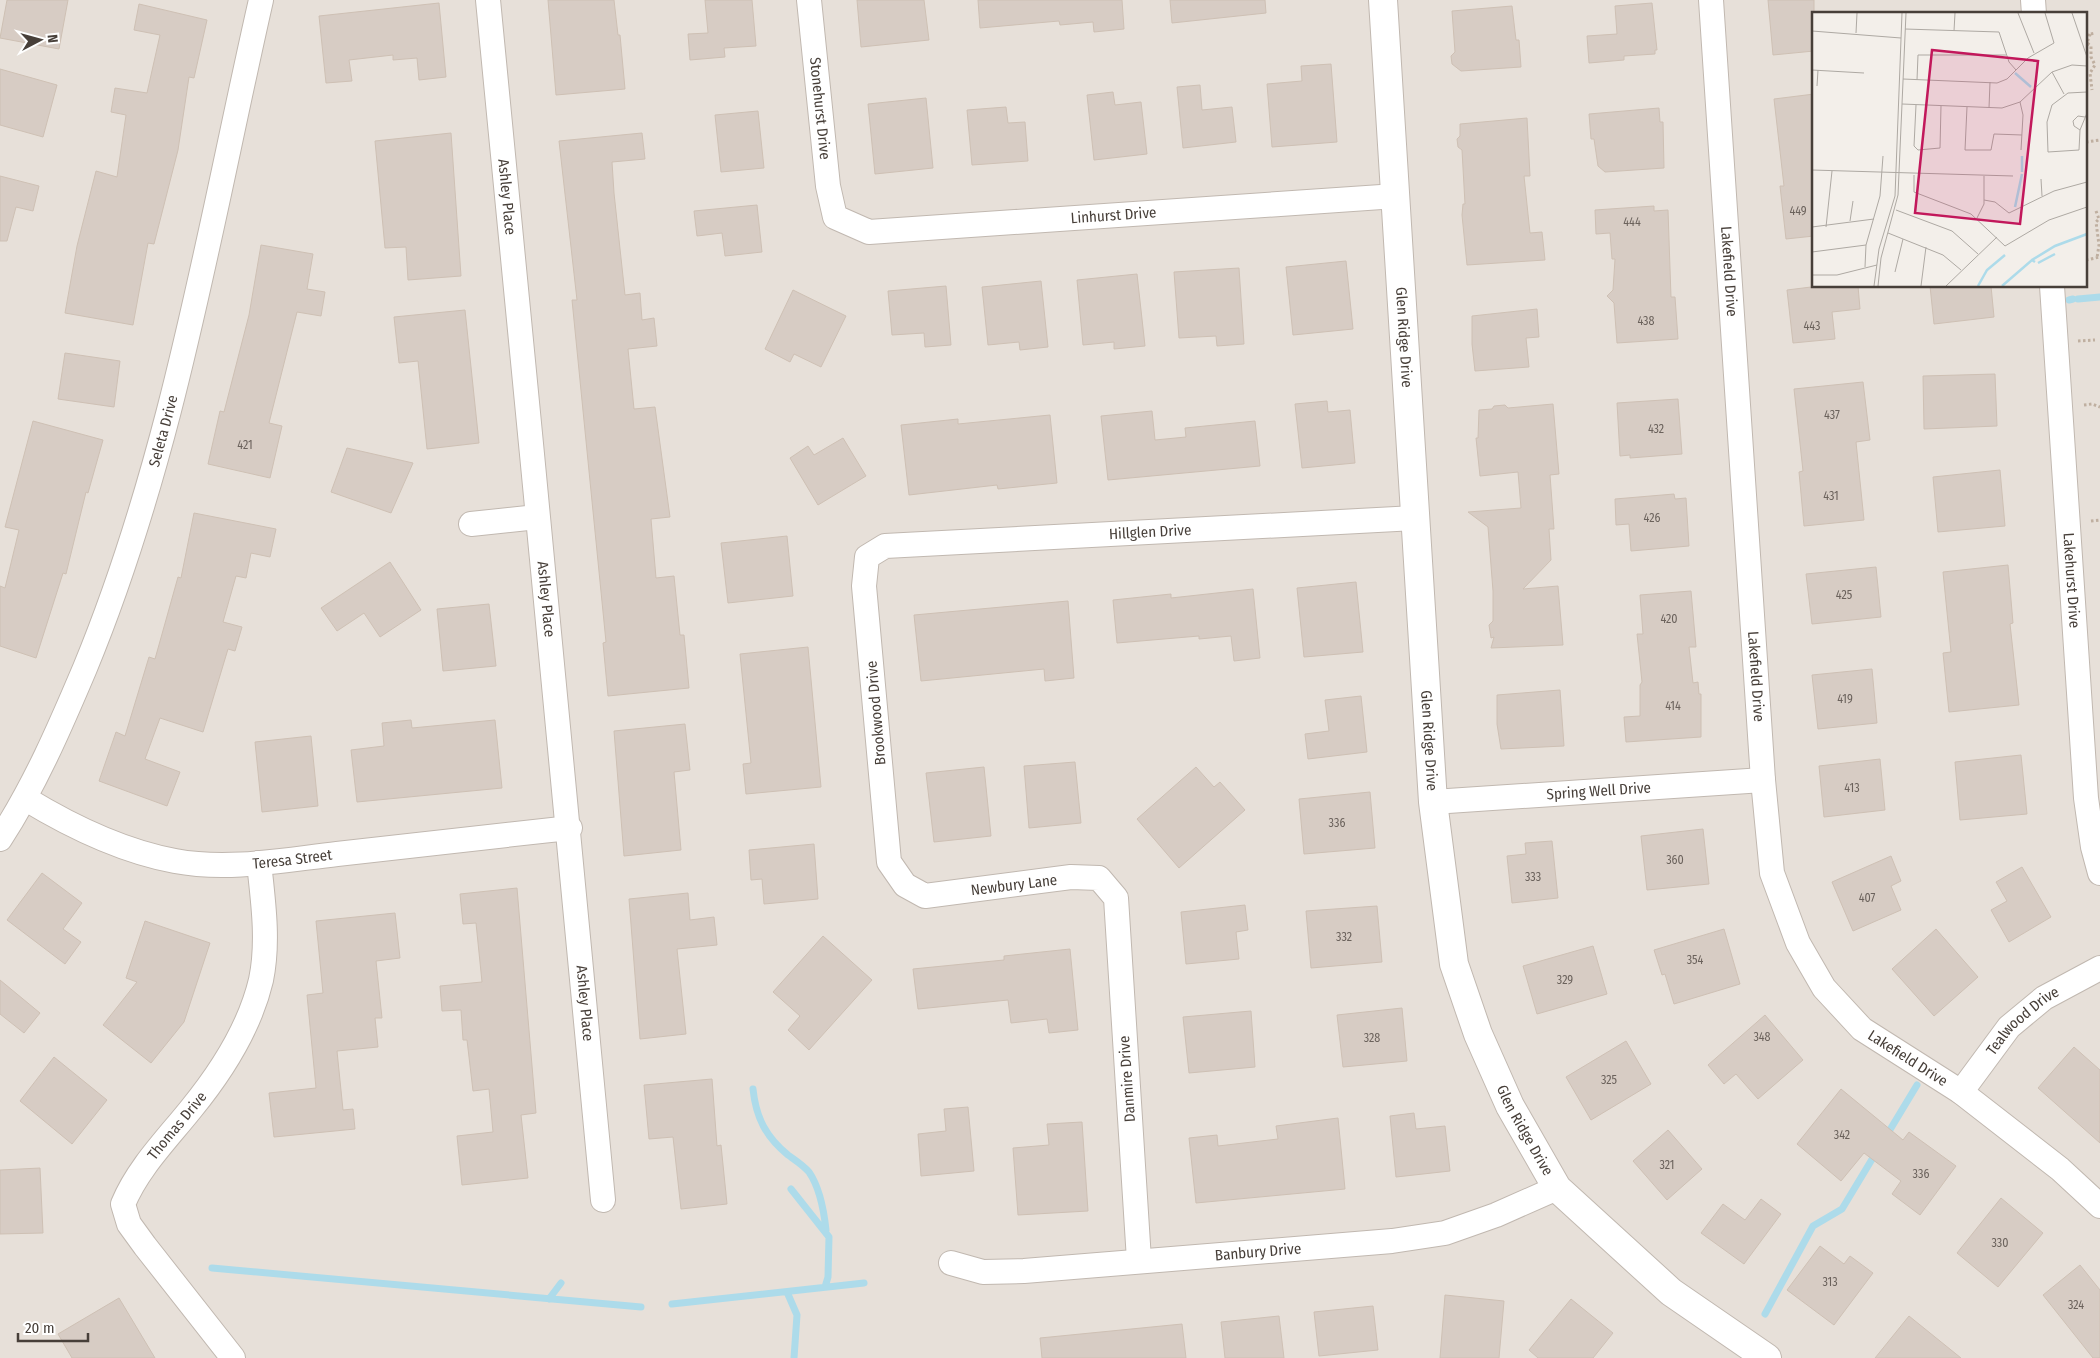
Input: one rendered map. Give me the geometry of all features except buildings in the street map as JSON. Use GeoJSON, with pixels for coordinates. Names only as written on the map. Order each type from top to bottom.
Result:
{"type":"FeatureCollection","features":[{"type":"Feature","properties":{"kind":"street","name":"Seleta Drive"},"geometry":{"type":"LineString","coordinates":[[0,838],[26,799],[64,719],[100,631],[140,517],[177,377],[261,0]]}},
{"type":"Feature","properties":{"kind":"street","name":"Ashley Place"},"geometry":{"type":"LineString","coordinates":[[488,0],[537,517],[570,828],[603,1200]]}},
{"type":"Feature","properties":{"kind":"street","name":"Stonehurst Drive"},"geometry":{"type":"LineString","coordinates":[[809,0],[828,186],[835,217]]}},
{"type":"Feature","properties":{"kind":"street","name":"Glen Ridge Drive"},"geometry":{"type":"LineString","coordinates":[[1383,0],[1433,802],[1454,964],[1478,1034],[1510,1106],[1557,1188],[1671,1292],[1767,1358]]}},
{"type":"Feature","properties":{"kind":"street","name":"Lakefield Drive"},"geometry":{"type":"LineString","coordinates":[[1711,0],[1763,780],[1772,873],[1798,943],[1824,988],[1862,1029],[1961,1092],[2060,1169],[2100,1206]]}},
{"type":"Feature","properties":{"kind":"street","name":"Linhurst Drive"},"geometry":{"type":"LineString","coordinates":[[835,217],[869,232],[1396,196]]}},
{"type":"Feature","properties":{"kind":"street","name":"Lakehurst Drive"},"geometry":{"type":"LineString","coordinates":[[2052,288],[2086,798],[2091,840],[2100,873]]}},
{"type":"Feature","properties":{"kind":"street"},"geometry":{"type":"LineString","coordinates":[[471,524],[537,517]]}},
{"type":"Feature","properties":{"kind":"street","name":"Hillglen Drive"},"geometry":{"type":"LineString","coordinates":[[885,546],[1415,518]]}},
{"type":"Feature","properties":{"kind":"street","name":"Brookwood Drive"},"geometry":{"type":"LineString","coordinates":[[885,546],[867,557],[864,586],[890,862],[905,886]]}},
{"type":"Feature","properties":{"kind":"street","name":"Spring Well Drive"},"geometry":{"type":"LineString","coordinates":[[1433,802],[1763,780]]}},
{"type":"Feature","properties":{"kind":"street","name":"Teresa Street"},"geometry":{"type":"LineString","coordinates":[[26,799],[67,824],[150,856],[203,865],[259,862],[570,828]]}},
{"type":"Feature","properties":{"kind":"street","name":"Thomas Drive"},"geometry":{"type":"LineString","coordinates":[[234,1358],[145,1246],[130,1224],[123,1204],[132,1184],[196,1104],[239,1040],[252,1010],[261,978],[264,939],[259,862]]}},
{"type":"Feature","properties":{"kind":"street","name":"Newbury Lane"},"geometry":{"type":"LineString","coordinates":[[905,886],[925,896],[1071,877],[1099,878],[1116,898]]}},
{"type":"Feature","properties":{"kind":"street","name":"Danmire Drive"},"geometry":{"type":"LineString","coordinates":[[1116,898],[1139,1260]]}},
{"type":"Feature","properties":{"kind":"street","name":"Tealwood Drive"},"geometry":{"type":"LineString","coordinates":[[1961,1092],[2009,1026],[2044,998],[2100,968]]}},
{"type":"Feature","properties":{"kind":"street","name":"Banbury Drive"},"geometry":{"type":"LineString","coordinates":[[951,1263],[983,1272],[1024,1271],[1139,1260],[1392,1241],[1445,1233],[1496,1215],[1557,1188]]}},
{"type":"Feature","properties":{"kind":"path"},"geometry":{"type":"LineString","coordinates":[[2088,34],[2095,33]]}},
{"type":"Feature","properties":{"kind":"path"},"geometry":{"type":"LineString","coordinates":[[2088,44],[2091,46],[2091,57],[2095,65],[2090,73],[2092,90]]}},
{"type":"Feature","properties":{"kind":"path"},"geometry":{"type":"LineString","coordinates":[[2096,211],[2099,219],[2096,225],[2099,258]]}},
{"type":"Feature","properties":{"kind":"path"},"geometry":{"type":"LineString","coordinates":[[2078,341],[2095,340]]}},
{"type":"Feature","properties":{"kind":"shaded area"},"geometry":{"type":"Polygon","coordinates":[[[0,0],[2100,0],[2100,1358],[0,1358],[0,0]]]}},
{"type":"Feature","properties":{"kind":"waterway"},"geometry":{"type":"LineString","coordinates":[[2078,299],[2100,297]]}},
{"type":"Feature","properties":{"kind":"waterway"},"geometry":{"type":"LineString","coordinates":[[2069,300],[2073,299]]}},
{"type":"Feature","properties":{"kind":"waterway"},"geometry":{"type":"LineString","coordinates":[[1885,1138],[1917,1085]]}},
{"type":"Feature","properties":{"kind":"waterway"},"geometry":{"type":"LineString","coordinates":[[753,1089],[757,1109],[768,1134],[780,1148],[807,1169],[813,1178],[821,1200],[826,1230]]}},
{"type":"Feature","properties":{"kind":"waterway"},"geometry":{"type":"LineString","coordinates":[[1765,1314],[1813,1226],[1842,1209],[1877,1151]]}},
{"type":"Feature","properties":{"kind":"waterway"},"geometry":{"type":"LineString","coordinates":[[791,1189],[829,1237],[828,1277],[825,1287]]}},
{"type":"Feature","properties":{"kind":"waterway"},"geometry":{"type":"LineString","coordinates":[[212,1268],[641,1307]]}},
{"type":"Feature","properties":{"kind":"waterway"},"geometry":{"type":"LineString","coordinates":[[549,1299],[561,1283]]}},
{"type":"Feature","properties":{"kind":"waterway"},"geometry":{"type":"LineString","coordinates":[[672,1304],[864,1283]]}},
{"type":"Feature","properties":{"kind":"waterway"},"geometry":{"type":"LineString","coordinates":[[787,1292],[797,1315],[794,1358]]}}]}
